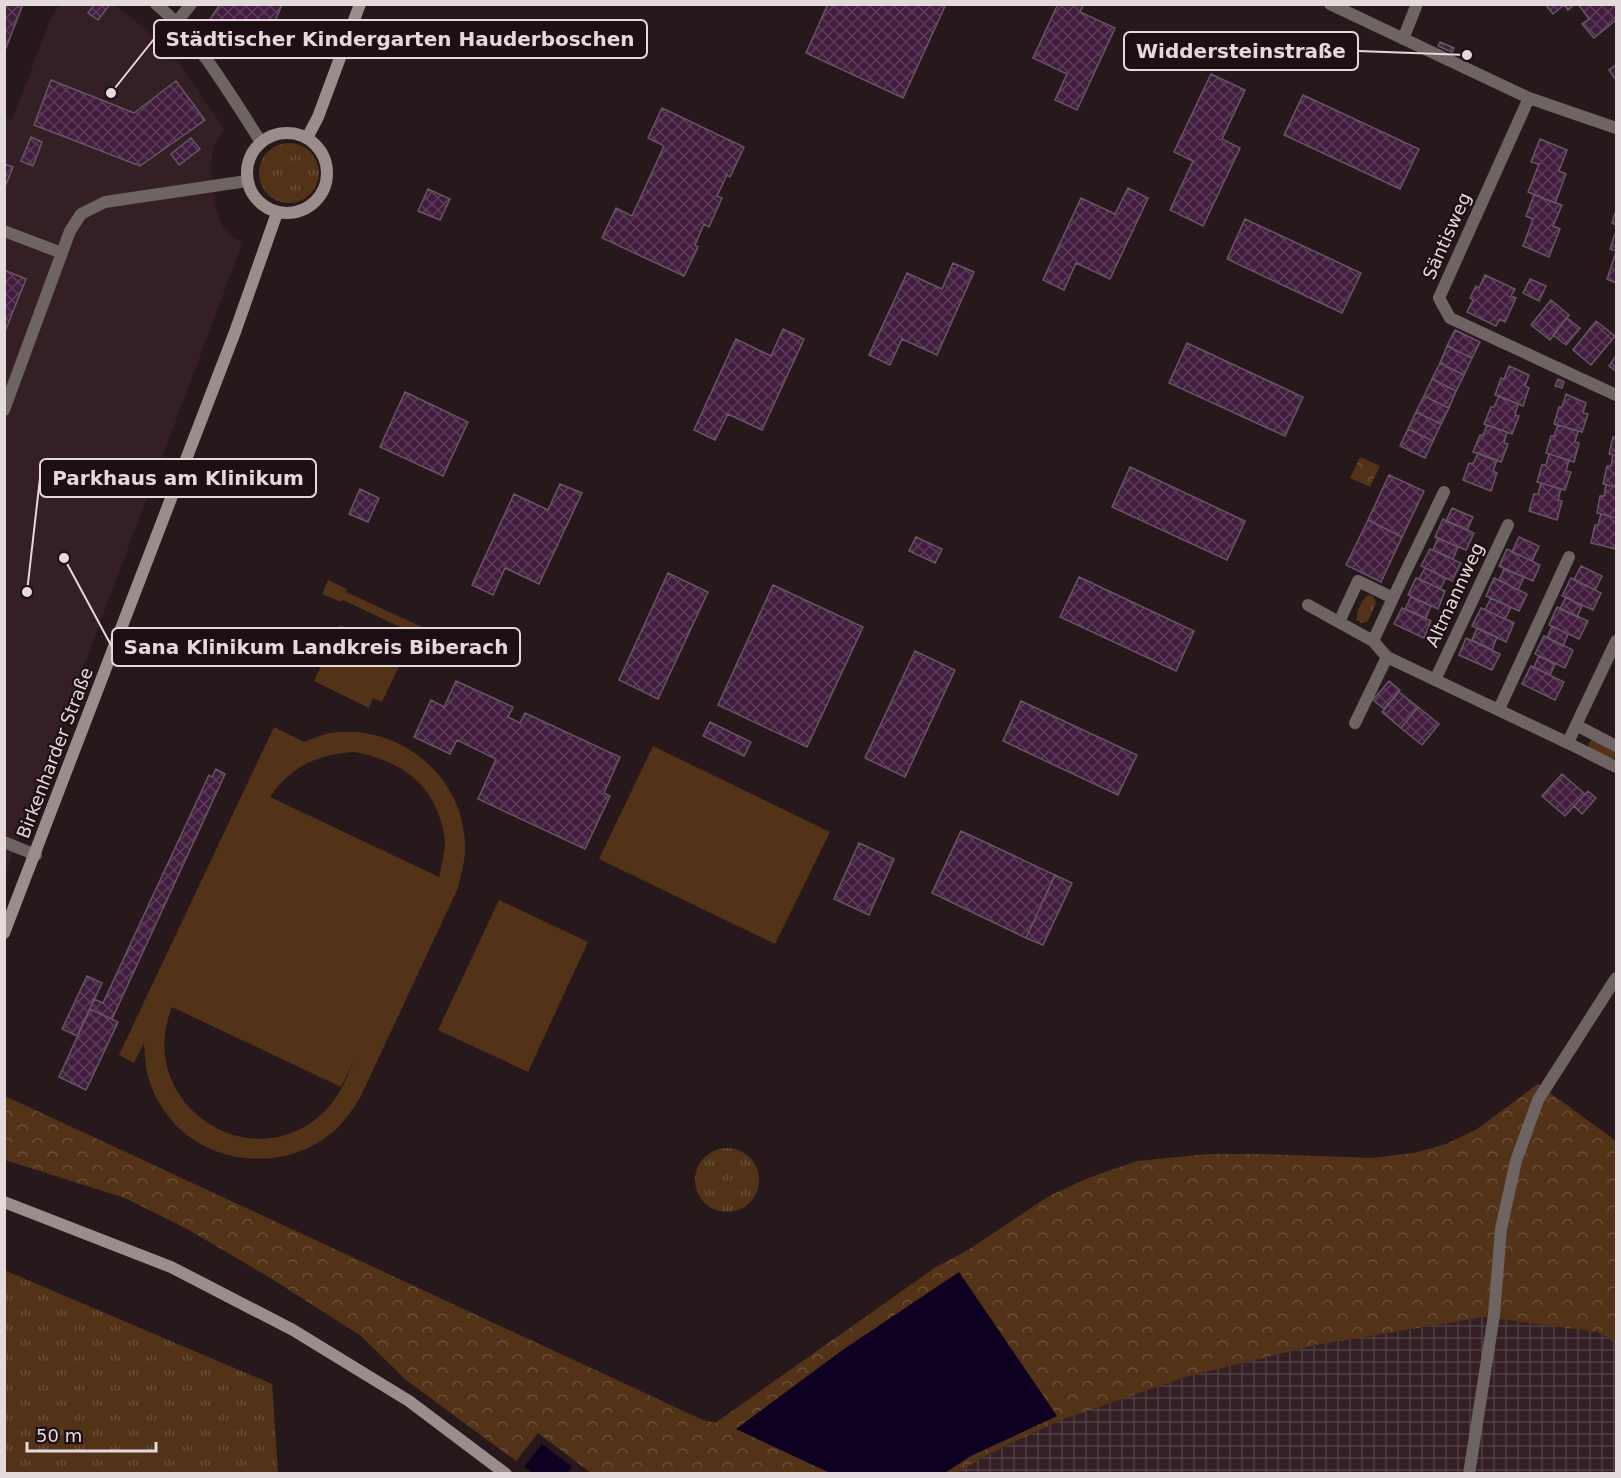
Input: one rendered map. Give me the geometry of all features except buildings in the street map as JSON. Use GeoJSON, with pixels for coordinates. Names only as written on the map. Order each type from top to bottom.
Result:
{"type":"FeatureCollection","features":[{"type":"Feature","properties":{"kind":"main road"},"geometry":{"type":"LineString","coordinates":[[307,138],[318,117],[360,4]]}},
{"type":"Feature","properties":{"kind":"main road"},"geometry":{"type":"LineString","coordinates":[[284,133],[307,138],[324,156],[327,180],[323,192],[315,203],[304,211],[290,214],[277,213],[266,208],[250,191],[247,180],[246,170],[254,150],[261,142],[284,133]]}},
{"type":"Feature","properties":{"kind":"main road","name":"Birkenharder Straße"},"geometry":{"type":"LineString","coordinates":[[4,933],[36,855],[235,332],[277,213]]}},
{"type":"Feature","properties":{"kind":"main road"},"geometry":{"type":"LineString","coordinates":[[4,1202],[171,1267],[292,1330],[409,1401],[506,1473]]}},
{"type":"Feature","properties":{"kind":"street"},"geometry":{"type":"LineString","coordinates":[[156,4],[176,23],[219,78],[261,142]]}},
{"type":"Feature","properties":{"kind":"street"},"geometry":{"type":"LineString","coordinates":[[176,23],[191,4]]}},
{"type":"Feature","properties":{"kind":"street"},"geometry":{"type":"LineString","coordinates":[[1330,4],[1528,98],[1617,128]]}},
{"type":"Feature","properties":{"kind":"street"},"geometry":{"type":"LineString","coordinates":[[1403,39],[1417,4]]}},
{"type":"Feature","properties":{"kind":"street","name":"Säntisweg"},"geometry":{"type":"LineString","coordinates":[[1528,98],[1438,298],[1450,318],[1617,396]]}},
{"type":"Feature","properties":{"kind":"street"},"geometry":{"type":"LineString","coordinates":[[4,410],[70,231],[81,214],[105,202],[247,180]]}},
{"type":"Feature","properties":{"kind":"street"},"geometry":{"type":"LineString","coordinates":[[4,231],[62,253]]}},
{"type":"Feature","properties":{"kind":"street"},"geometry":{"type":"LineString","coordinates":[[1373,641],[1444,492]]}},
{"type":"Feature","properties":{"kind":"street","name":"Altmannweg"},"geometry":{"type":"LineString","coordinates":[[1436,680],[1508,525]]}},
{"type":"Feature","properties":{"kind":"street"},"geometry":{"type":"LineString","coordinates":[[1499,710],[1569,557]]}},
{"type":"Feature","properties":{"kind":"street"},"geometry":{"type":"LineString","coordinates":[[1339,622],[1358,581],[1393,598]]}},
{"type":"Feature","properties":{"kind":"street"},"geometry":{"type":"LineString","coordinates":[[1308,605],[1373,641],[1387,657],[1617,767]]}},
{"type":"Feature","properties":{"kind":"street"},"geometry":{"type":"LineString","coordinates":[[1568,743],[1617,641]]}},
{"type":"Feature","properties":{"kind":"street"},"geometry":{"type":"LineString","coordinates":[[1355,723],[1387,657]]}},
{"type":"Feature","properties":{"kind":"street"},"geometry":{"type":"LineString","coordinates":[[1576,725],[1617,746]]}},
{"type":"Feature","properties":{"kind":"street"},"geometry":{"type":"LineString","coordinates":[[4,842],[36,855]]}},
{"type":"Feature","properties":{"kind":"street"},"geometry":{"type":"LineString","coordinates":[[1469,1473],[1494,1315],[1501,1229],[1516,1161],[1538,1100],[1617,978]]}},
{"type":"Feature","properties":{"kind":"shaded area"},"geometry":{"type":"Polygon","coordinates":[[[60,5],[115,5],[144,28],[180,65],[224,129],[214,146],[210,168],[216,209],[222,226],[235,238],[243,241],[5,876],[5,117],[12,120],[52,15],[60,5]]]}},
{"type":"Feature","properties":{"kind":"shaded area"},"geometry":{"type":"Polygon","coordinates":[[[959,1272],[1057,1416],[971,1456],[943,1474],[830,1473],[736,1429],[844,1349],[959,1272]]]}},
{"type":"Feature","properties":{"kind":"shaded area"},"geometry":{"type":"Polygon","coordinates":[[[1484,1317],[1598,1332],[1616,1343],[1616,1473],[955,1474],[973,1462],[1061,1420],[1189,1376],[1316,1345],[1484,1317]]]}},
{"type":"Feature","properties":{"kind":"shaded area"},"geometry":{"type":"Polygon","coordinates":[[[542,1444],[572,1467],[567,1473],[533,1473],[524,1467],[542,1444]]]}},
{"type":"Feature","properties":{"kind":"green space"},"geometry":{"type":"Polygon","coordinates":[[[289,143],[306,148],[314,156],[319,173],[314,190],[306,198],[289,203],[272,198],[264,190],[259,173],[264,156],[272,148],[289,143]]]}},
{"type":"Feature","properties":{"kind":"green space"},"geometry":{"type":"Polygon","coordinates":[[[1360,457],[1380,466],[1370,487],[1350,478],[1360,457]]]}},
{"type":"Feature","properties":{"kind":"green space"},"geometry":{"type":"Polygon","coordinates":[[[328,580],[347,589],[346,592],[463,646],[464,644],[483,652],[477,665],[343,600],[341,602],[322,594],[328,580]]]}},
{"type":"Feature","properties":{"kind":"green space"},"geometry":{"type":"Polygon","coordinates":[[[1368,595],[1373,596],[1376,603],[1368,621],[1362,623],[1357,620],[1357,614],[1361,603],[1368,595]]]}},
{"type":"Feature","properties":{"kind":"green space"},"geometry":{"type":"Polygon","coordinates":[[[340,625],[396,652],[394,656],[402,660],[382,702],[373,698],[369,708],[314,681],[340,625]]]}},
{"type":"Feature","properties":{"kind":"green space"},"geometry":{"type":"Polygon","coordinates":[[[274,727],[304,742],[330,733],[355,732],[379,736],[402,745],[422,758],[439,775],[452,795],[461,818],[465,849],[458,888],[359,1100],[333,1132],[314,1145],[273,1158],[251,1159],[210,1148],[191,1138],[174,1123],[159,1102],[148,1074],[144,1043],[134,1063],[119,1055],[274,727]],[[355,752],[329,756],[306,764],[287,777],[270,797],[439,877],[445,840],[436,808],[430,796],[413,777],[403,770],[380,759],[355,752]],[[172,1007],[164,1042],[169,1074],[184,1101],[206,1122],[234,1135],[265,1139],[296,1131],[325,1111],[335,1099],[343,1086],[355,1059],[341,1087],[172,1007]]]}},
{"type":"Feature","properties":{"kind":"green space"},"geometry":{"type":"Polygon","coordinates":[[[1593,739],[1616,751],[1615,757],[1612,759],[1588,747],[1589,742],[1593,739]]]}},
{"type":"Feature","properties":{"kind":"green space"},"geometry":{"type":"Polygon","coordinates":[[[653,746],[830,832],[775,944],[599,859],[653,746]]]}},
{"type":"Feature","properties":{"kind":"green space"},"geometry":{"type":"Polygon","coordinates":[[[499,900],[588,942],[528,1072],[438,1030],[499,900]]]}},
{"type":"Feature","properties":{"kind":"green space"},"geometry":{"type":"Polygon","coordinates":[[[1538,1084],[1616,1141],[1616,1343],[1598,1332],[1484,1317],[1316,1345],[1189,1376],[1061,1420],[987,1455],[957,1473],[591,1473],[538,1433],[516,1461],[406,1380],[361,1336],[272,1279],[189,1230],[125,1198],[5,1160],[5,1096],[703,1420],[715,1423],[936,1267],[968,1250],[1049,1196],[1088,1178],[1137,1161],[1208,1154],[1372,1158],[1414,1153],[1446,1144],[1477,1129],[1538,1084]]]}},
{"type":"Feature","properties":{"kind":"green space"},"geometry":{"type":"Polygon","coordinates":[[[721,1148],[733,1148],[750,1157],[757,1168],[759,1180],[757,1192],[750,1203],[733,1212],[721,1212],[709,1207],[700,1198],[695,1186],[695,1174],[700,1162],[709,1153],[721,1148]]]}},
{"type":"Feature","properties":{"kind":"green space"},"geometry":{"type":"Polygon","coordinates":[[[4,1270],[272,1384],[278,1473],[5,1473],[4,1270]]]}},
{"type":"Feature","properties":{"kind":"place","name":"Widdersteinstraße"},"geometry":{"type":"Point","coordinates":[1467,55]}},
{"type":"Feature","properties":{"kind":"place","name":"Städtischer Kindergarten Hauderboschen"},"geometry":{"type":"Point","coordinates":[111,93]}},
{"type":"Feature","properties":{"kind":"place","name":"Sana Klinikum Landkreis Biberach"},"geometry":{"type":"Point","coordinates":[64,558]}},
{"type":"Feature","properties":{"kind":"place","name":"Parkhaus am Klinikum"},"geometry":{"type":"Point","coordinates":[27,592]}}]}
